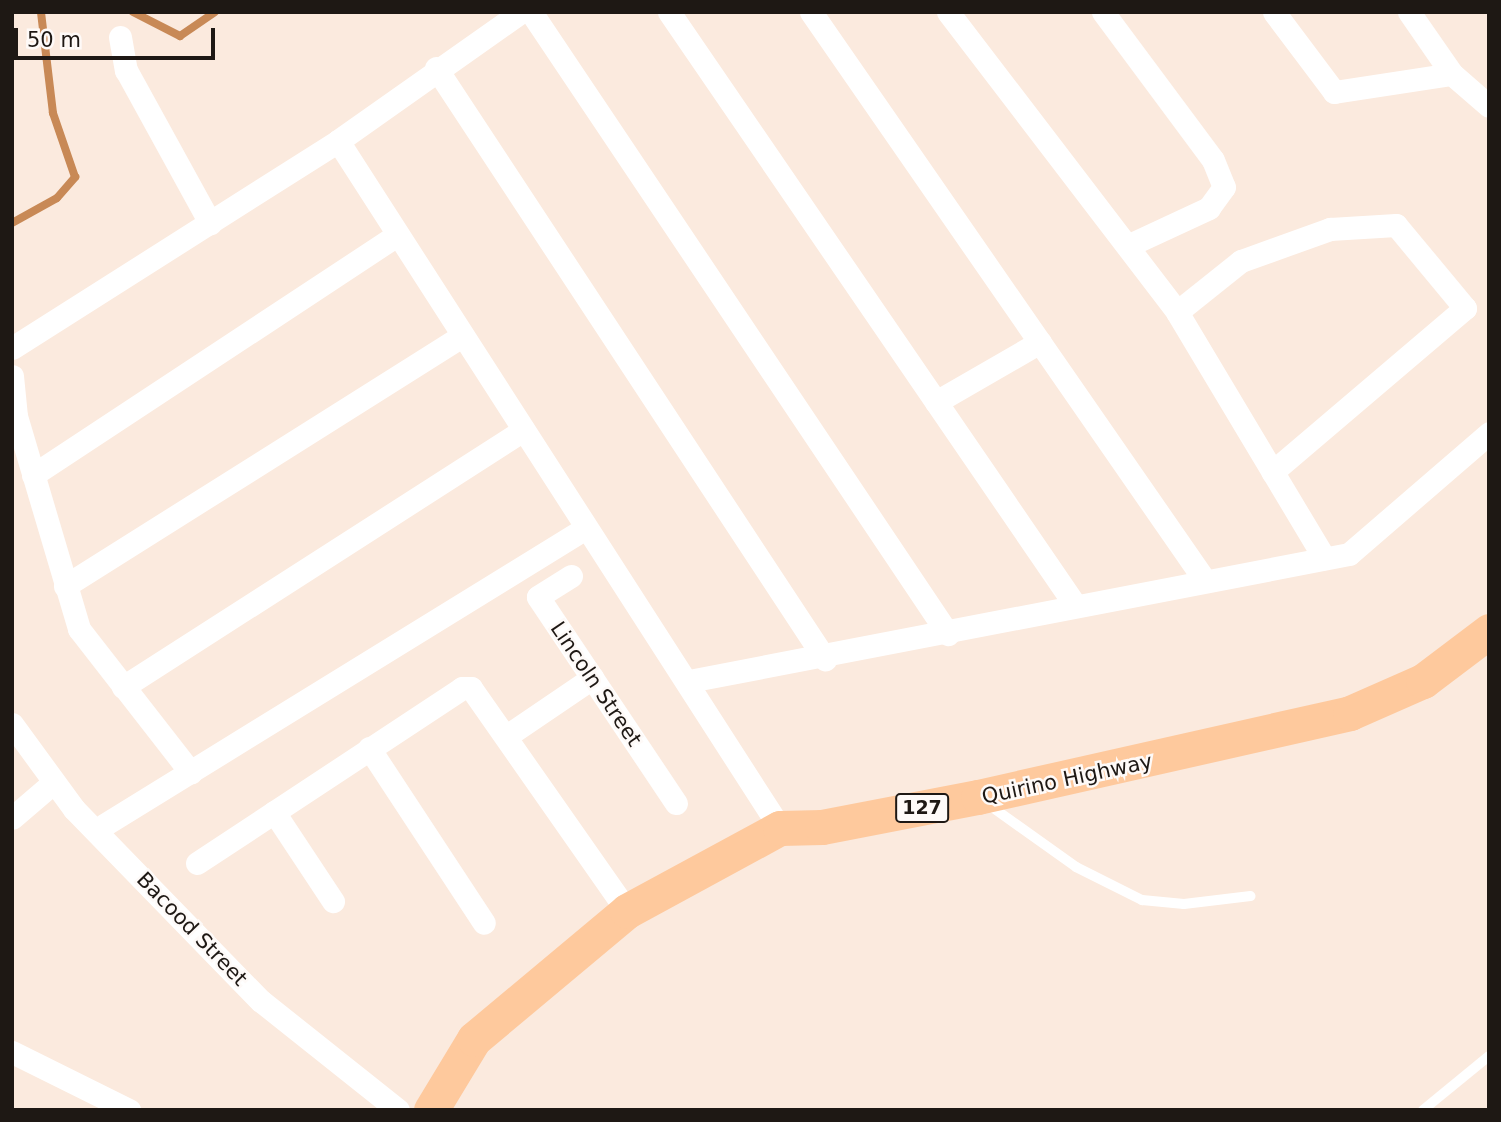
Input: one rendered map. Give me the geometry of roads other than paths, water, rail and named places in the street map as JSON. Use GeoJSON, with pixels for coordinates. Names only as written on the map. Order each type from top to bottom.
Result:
{"type":"FeatureCollection","features":[{"type":"Feature","properties":{"kind":"main road","name":"Quirino Highway"},"geometry":{"type":"LineString","coordinates":[[432,1110],[474,1039],[627,911],[780,828],[822,827],[978,797],[1350,713],[1423,681],[1489,631]]}},
{"type":"Feature","properties":{"kind":"street"},"geometry":{"type":"LineString","coordinates":[[12,348],[338,141],[436,68],[521,12]]}},
{"type":"Feature","properties":{"kind":"street"},"geometry":{"type":"LineString","coordinates":[[531,12],[948,634]]}},
{"type":"Feature","properties":{"kind":"street"},"geometry":{"type":"LineString","coordinates":[[669,12],[1075,605]]}},
{"type":"Feature","properties":{"kind":"street"},"geometry":{"type":"LineString","coordinates":[[811,12],[1203,578]]}},
{"type":"Feature","properties":{"kind":"street"},"geometry":{"type":"LineString","coordinates":[[948,12],[1177,312],[1324,558]]}},
{"type":"Feature","properties":{"kind":"street"},"geometry":{"type":"LineString","coordinates":[[1103,12],[1213,160],[1224,187],[1209,208],[1127,246]]}},
{"type":"Feature","properties":{"kind":"street"},"geometry":{"type":"LineString","coordinates":[[1274,12],[1334,92],[1452,74]]}},
{"type":"Feature","properties":{"kind":"street"},"geometry":{"type":"LineString","coordinates":[[1409,12],[1452,74],[1489,106]]}},
{"type":"Feature","properties":{"kind":"street"},"geometry":{"type":"LineString","coordinates":[[120,37],[126,70],[210,223]]}},
{"type":"Feature","properties":{"kind":"street"},"geometry":{"type":"LineString","coordinates":[[436,68],[825,659]]}},
{"type":"Feature","properties":{"kind":"street"},"geometry":{"type":"LineString","coordinates":[[338,141],[395,236],[524,430],[583,529],[690,681],[780,828]]}},
{"type":"Feature","properties":{"kind":"street"},"geometry":{"type":"LineString","coordinates":[[1177,312],[1241,261],[1330,229],[1396,225],[1465,308],[1272,472]]}},
{"type":"Feature","properties":{"kind":"street"},"geometry":{"type":"LineString","coordinates":[[33,475],[395,236]]}},
{"type":"Feature","properties":{"kind":"street"},"geometry":{"type":"LineString","coordinates":[[65,586],[462,336]]}},
{"type":"Feature","properties":{"kind":"street"},"geometry":{"type":"LineString","coordinates":[[936,402],[1040,342]]}},
{"type":"Feature","properties":{"kind":"street"},"geometry":{"type":"LineString","coordinates":[[12,376],[33,475],[79,629],[191,773]]}},
{"type":"Feature","properties":{"kind":"street"},"geometry":{"type":"LineString","coordinates":[[123,687],[524,430]]}},
{"type":"Feature","properties":{"kind":"street"},"geometry":{"type":"LineString","coordinates":[[690,681],[825,659],[1203,578],[1349,554],[1489,433]]}},
{"type":"Feature","properties":{"kind":"street"},"geometry":{"type":"LineString","coordinates":[[104,825],[583,529]]}},
{"type":"Feature","properties":{"kind":"street","name":"Lincoln Street"},"geometry":{"type":"LineString","coordinates":[[571,576],[538,597],[676,803]]}},
{"type":"Feature","properties":{"kind":"street"},"geometry":{"type":"LineString","coordinates":[[508,734],[592,678]]}},
{"type":"Feature","properties":{"kind":"street"},"geometry":{"type":"LineString","coordinates":[[197,863],[462,688],[478,693],[627,911]]}},
{"type":"Feature","properties":{"kind":"street","name":"Bacood Street"},"geometry":{"type":"LineString","coordinates":[[12,724],[54,782],[261,1001],[398,1110]]}},
{"type":"Feature","properties":{"kind":"street"},"geometry":{"type":"LineString","coordinates":[[369,748],[484,923]]}},
{"type":"Feature","properties":{"kind":"street"},"geometry":{"type":"LineString","coordinates":[[12,818],[54,782]]}},
{"type":"Feature","properties":{"kind":"street"},"geometry":{"type":"LineString","coordinates":[[274,812],[333,901]]}},
{"type":"Feature","properties":{"kind":"street"},"geometry":{"type":"LineString","coordinates":[[12,1052],[129,1110]]}},
{"type":"Feature","properties":{"kind":"lane"},"geometry":{"type":"LineString","coordinates":[[978,797],[1076,867],[1142,900],[1184,904],[1251,896]]}},
{"type":"Feature","properties":{"kind":"lane"},"geometry":{"type":"LineString","coordinates":[[1423,1110],[1489,1056]]}},
{"type":"Feature","properties":{"kind":"waterway"},"geometry":{"type":"LineString","coordinates":[[12,223],[57,198],[75,177],[53,113],[41,12]]}},
{"type":"Feature","properties":{"kind":"waterway"},"geometry":{"type":"LineString","coordinates":[[133,12],[180,36],[215,12]]}}]}
